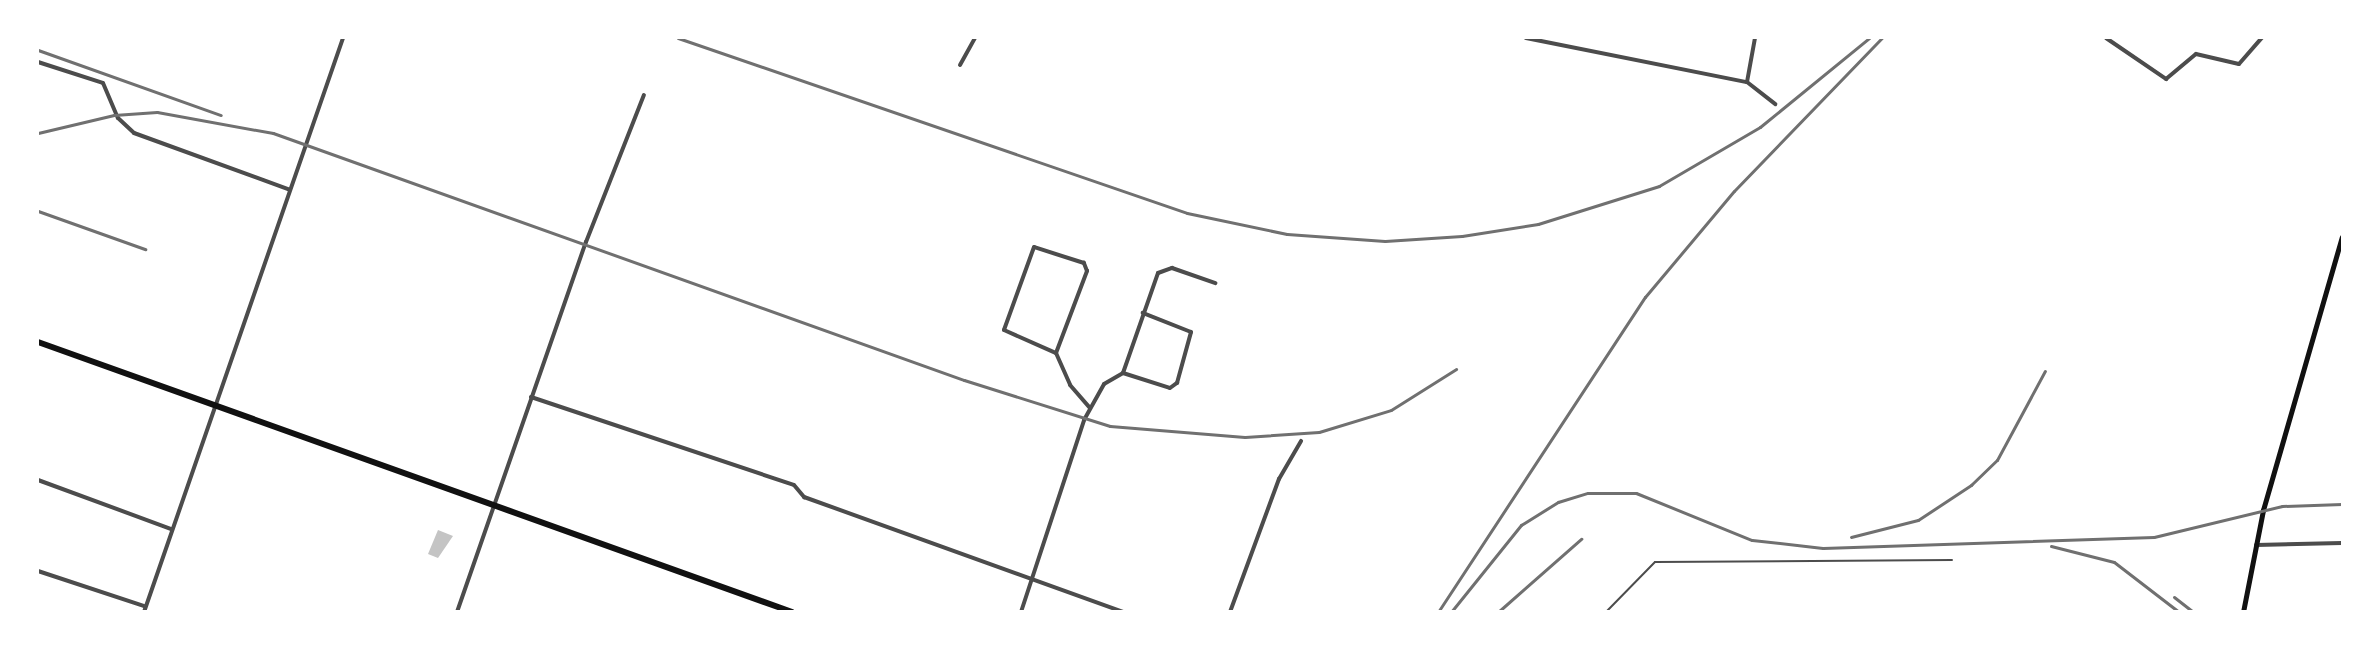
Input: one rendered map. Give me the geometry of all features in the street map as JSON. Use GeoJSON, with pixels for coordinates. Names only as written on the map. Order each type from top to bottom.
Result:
{"type":"FeatureCollection","features":[{"type":"Feature","properties":{"kind":"main road"},"geometry":{"type":"LineString","coordinates":[[2243,612],[2256,545],[2343,237]]}},
{"type":"Feature","properties":{"kind":"main road"},"geometry":{"type":"LineString","coordinates":[[38,342],[792,612]]}},
{"type":"Feature","properties":{"kind":"street"},"geometry":{"type":"LineString","coordinates":[[144,612],[144,606],[212,406],[344,38]]}},
{"type":"Feature","properties":{"kind":"street"},"geometry":{"type":"LineString","coordinates":[[960,65],[975,38]]}},
{"type":"Feature","properties":{"kind":"street"},"geometry":{"type":"LineString","coordinates":[[1526,38],[1746,82],[1775,104]]}},
{"type":"Feature","properties":{"kind":"street"},"geometry":{"type":"LineString","coordinates":[[1746,82],[1755,38]]}},
{"type":"Feature","properties":{"kind":"street"},"geometry":{"type":"LineString","coordinates":[[2106,38],[2166,79],[2196,54],[2239,64],[2262,38]]}},
{"type":"Feature","properties":{"kind":"street"},"geometry":{"type":"LineString","coordinates":[[38,62],[103,83],[118,117],[134,133],[288,189]]}},
{"type":"Feature","properties":{"kind":"street"},"geometry":{"type":"LineString","coordinates":[[457,612],[496,506],[531,397],[586,242],[644,95]]}},
{"type":"Feature","properties":{"kind":"street"},"geometry":{"type":"LineString","coordinates":[[1056,353],[1008,335],[1003,326],[1034,247],[1084,263],[1088,271],[1056,353],[1061,370],[1090,408]]}},
{"type":"Feature","properties":{"kind":"street"},"geometry":{"type":"LineString","coordinates":[[1021,612],[1090,408],[1104,384],[1122,373],[1158,273],[1165,269],[1215,283]]}},
{"type":"Feature","properties":{"kind":"street"},"geometry":{"type":"LineString","coordinates":[[1122,373],[1170,388],[1177,383],[1191,332],[1143,313]]}},
{"type":"Feature","properties":{"kind":"street"},"geometry":{"type":"LineString","coordinates":[[531,397],[794,485],[804,497],[1123,612]]}},
{"type":"Feature","properties":{"kind":"street"},"geometry":{"type":"LineString","coordinates":[[1230,612],[1279,479],[1301,441]]}},
{"type":"Feature","properties":{"kind":"street"},"geometry":{"type":"LineString","coordinates":[[38,480],[171,529]]}},
{"type":"Feature","properties":{"kind":"street"},"geometry":{"type":"LineString","coordinates":[[2256,545],[2343,543]]}},
{"type":"Feature","properties":{"kind":"street"},"geometry":{"type":"LineString","coordinates":[[38,571],[144,606]]}},
{"type":"Feature","properties":{"kind":"lane"},"geometry":{"type":"LineString","coordinates":[[1606,612],[1655,562],[1952,560]]}},
{"type":"Feature","properties":{"kind":"building"},"geometry":{"type":"Polygon","coordinates":[[[438,530],[453,536],[438,558],[428,554],[438,530]]]}},
{"type":"Feature","properties":{"kind":"railway"},"geometry":{"type":"LineString","coordinates":[[678,38],[1187,213],[1287,234],[1385,241],[1462,236],[1538,224],[1659,186],[1760,127],[1869,38]]}},
{"type":"Feature","properties":{"kind":"railway"},"geometry":{"type":"LineString","coordinates":[[1438,612],[1645,297],[1734,191],[1882,38]]}},
{"type":"Feature","properties":{"kind":"railway"},"geometry":{"type":"LineString","coordinates":[[38,50],[221,115]]}},
{"type":"Feature","properties":{"kind":"railway"},"geometry":{"type":"LineString","coordinates":[[38,133],[114,115],[157,112],[273,133],[964,380],[1110,426],[1245,437],[1319,432],[1391,410],[1456,369]]}},
{"type":"Feature","properties":{"kind":"railway"},"geometry":{"type":"LineString","coordinates":[[38,211],[145,249]]}},
{"type":"Feature","properties":{"kind":"railway"},"geometry":{"type":"LineString","coordinates":[[1851,537],[1918,520],[1971,485],[1997,460],[2045,371]]}},
{"type":"Feature","properties":{"kind":"railway"},"geometry":{"type":"LineString","coordinates":[[1451,612],[1521,525],[1558,502],[1588,493],[1636,493],[1752,540],[1823,548],[2154,537],[2282,506],[2342,504]]}},
{"type":"Feature","properties":{"kind":"railway"},"geometry":{"type":"LineString","coordinates":[[1498,612],[1581,539]]}},
{"type":"Feature","properties":{"kind":"railway"},"geometry":{"type":"LineString","coordinates":[[2051,546],[2114,562],[2179,612]]}},
{"type":"Feature","properties":{"kind":"railway"},"geometry":{"type":"LineString","coordinates":[[2174,597],[2193,612]]}}]}
